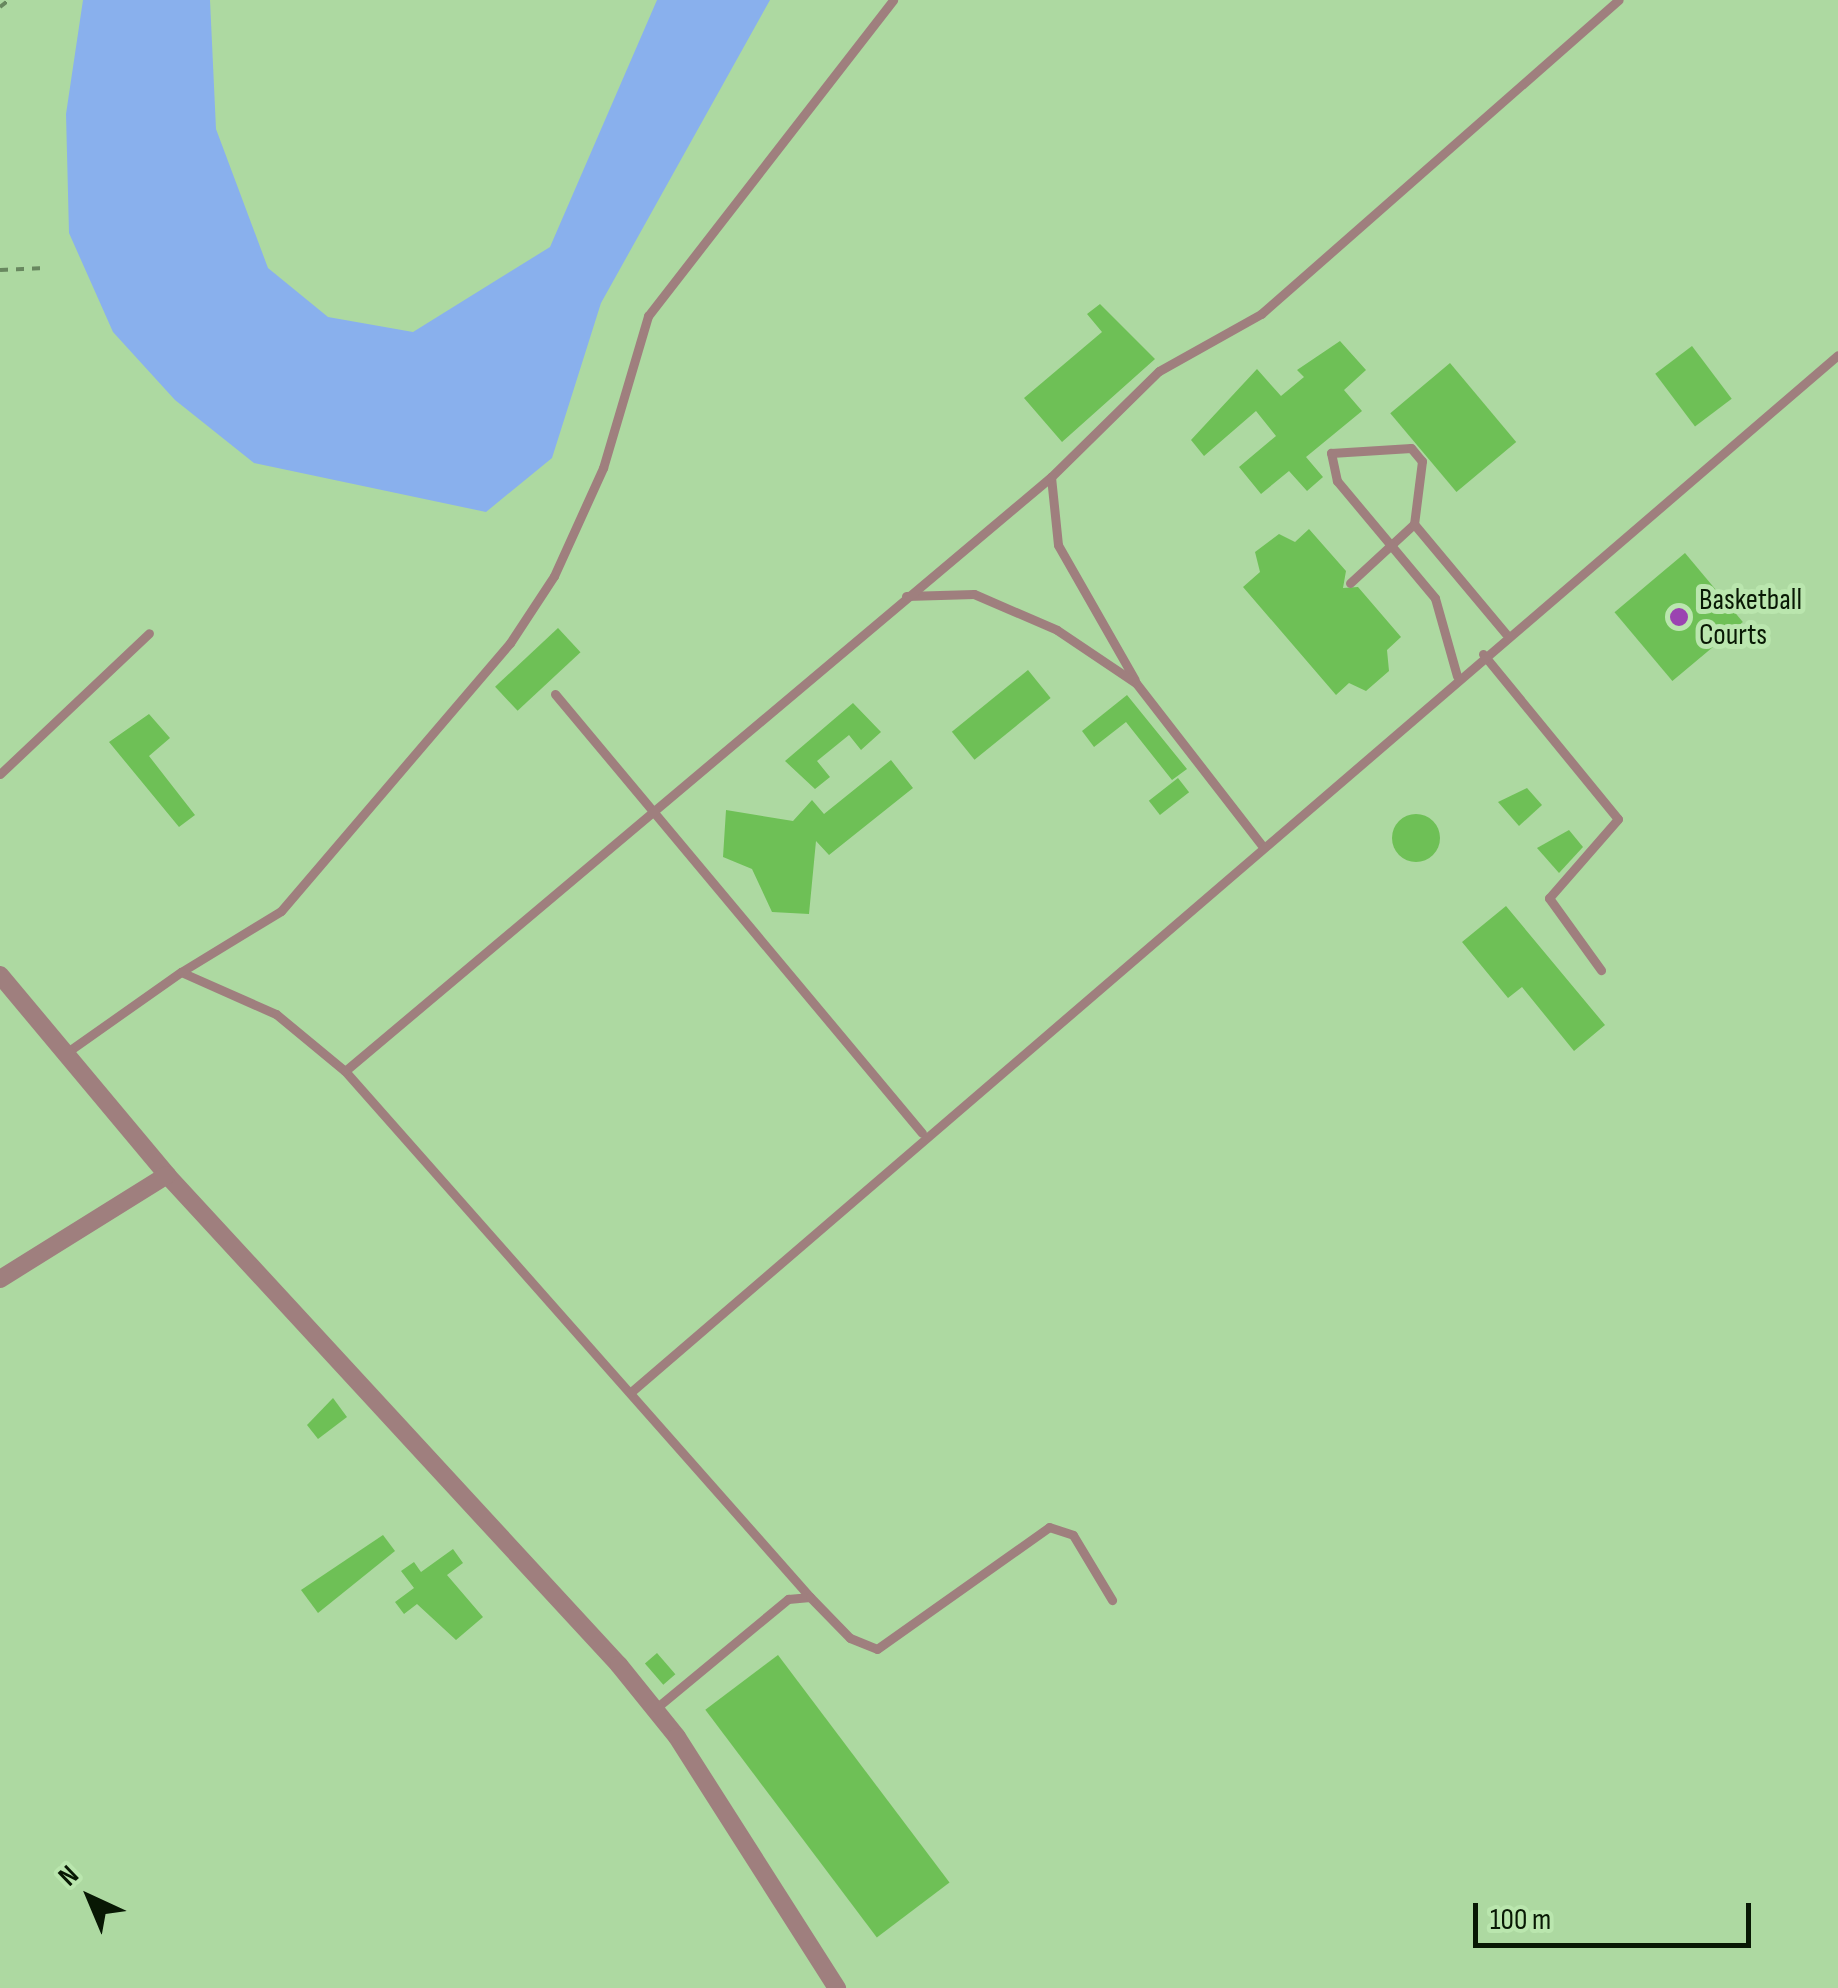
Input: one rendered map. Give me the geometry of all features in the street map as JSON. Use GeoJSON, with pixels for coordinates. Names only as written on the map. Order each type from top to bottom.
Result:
{"type":"FeatureCollection","features":[{"type":"Feature","properties":{"kind":"street"},"geometry":{"type":"LineString","coordinates":[[0,976],[166,1176],[655,1709],[837,1988]]}},
{"type":"Feature","properties":{"kind":"street"},"geometry":{"type":"LineString","coordinates":[[0,1279],[166,1176]]}},
{"type":"Feature","properties":{"kind":"lane"},"geometry":{"type":"LineString","coordinates":[[66,1053],[180,972],[281,912],[510,643],[603,468],[648,316],[893,0]]}},
{"type":"Feature","properties":{"kind":"lane"},"geometry":{"type":"LineString","coordinates":[[345,1071],[1051,477],[1159,371],[1261,314],[1619,0]]}},
{"type":"Feature","properties":{"kind":"lane"},"geometry":{"type":"LineString","coordinates":[[630,1392],[922,1133],[1838,356]]}},
{"type":"Feature","properties":{"kind":"lane"},"geometry":{"type":"LineString","coordinates":[[1457,676],[1435,598],[1337,481],[1331,453],[1411,448],[1422,462],[1414,524],[1506,634]]}},
{"type":"Feature","properties":{"kind":"lane"},"geometry":{"type":"LineString","coordinates":[[1051,477],[1058,545],[1136,683],[1260,844]]}},
{"type":"Feature","properties":{"kind":"lane"},"geometry":{"type":"LineString","coordinates":[[1350,583],[1389,539],[1414,524]]}},
{"type":"Feature","properties":{"kind":"lane"},"geometry":{"type":"LineString","coordinates":[[906,596],[974,594],[1056,630],[1136,683]]}},
{"type":"Feature","properties":{"kind":"lane"},"geometry":{"type":"LineString","coordinates":[[0,774],[149,633]]}},
{"type":"Feature","properties":{"kind":"lane"},"geometry":{"type":"LineString","coordinates":[[1484,654],[1618,820],[1549,898],[1601,970]]}},
{"type":"Feature","properties":{"kind":"lane"},"geometry":{"type":"LineString","coordinates":[[555,694],[649,812],[922,1133]]}},
{"type":"Feature","properties":{"kind":"lane"},"geometry":{"type":"LineString","coordinates":[[180,972],[276,1014],[345,1071],[850,1638],[877,1649],[1060,1526],[1112,1600]]}},
{"type":"Feature","properties":{"kind":"lane"},"geometry":{"type":"LineString","coordinates":[[655,1709],[788,1599],[810,1597]]}},
{"type":"Feature","properties":{"kind":"path"},"geometry":{"type":"LineString","coordinates":[[0,7],[9,0]]}},
{"type":"Feature","properties":{"kind":"path"},"geometry":{"type":"LineString","coordinates":[[0,270],[46,268]]}},
{"type":"Feature","properties":{"kind":"water"},"geometry":{"type":"Polygon","coordinates":[[[83,0],[210,0],[216,129],[268,268],[328,317],[413,332],[550,247],[657,0],[770,0],[601,303],[552,458],[486,512],[254,463],[175,400],[113,332],[69,233],[66,114],[83,0]]]}},
{"type":"Feature","properties":{"kind":"building"},"geometry":{"type":"Polygon","coordinates":[[[1100,304],[1155,359],[1062,442],[1024,398],[1102,332],[1087,314],[1100,304]]]}},
{"type":"Feature","properties":{"kind":"building"},"geometry":{"type":"Polygon","coordinates":[[[1340,341],[1366,370],[1344,390],[1362,411],[1306,457],[1323,477],[1307,491],[1289,471],[1261,494],[1239,467],[1276,436],[1256,411],[1204,456],[1191,440],[1257,369],[1281,396],[1304,377],[1297,370],[1340,341]]]}},
{"type":"Feature","properties":{"kind":"building"},"geometry":{"type":"Polygon","coordinates":[[[1692,346],[1732,399],[1695,426],[1655,374],[1692,346]]]}},
{"type":"Feature","properties":{"kind":"building"},"geometry":{"type":"Polygon","coordinates":[[[1450,363],[1516,442],[1456,492],[1390,413],[1450,363]]]}},
{"type":"Feature","properties":{"kind":"building"},"geometry":{"type":"Polygon","coordinates":[[[1309,529],[1346,571],[1343,588],[1358,587],[1401,637],[1387,650],[1389,671],[1366,691],[1349,683],[1336,695],[1243,587],[1260,572],[1255,552],[1279,534],[1295,542],[1309,529]]]}},
{"type":"Feature","properties":{"kind":"building","name":"Basketball Courts"},"geometry":{"type":"Polygon","coordinates":[[[1685,553],[1743,622],[1672,681],[1615,612],[1685,553]]]}},
{"type":"Feature","properties":{"kind":"building"},"geometry":{"type":"Polygon","coordinates":[[[558,628],[581,652],[518,711],[495,687],[558,628]]]}},
{"type":"Feature","properties":{"kind":"building"},"geometry":{"type":"Polygon","coordinates":[[[1028,670],[1051,698],[974,760],[952,732],[1028,670]]]}},
{"type":"Feature","properties":{"kind":"building"},"geometry":{"type":"Polygon","coordinates":[[[1127,695],[1187,769],[1172,780],[1126,722],[1094,747],[1082,731],[1127,695]]]}},
{"type":"Feature","properties":{"kind":"building"},"geometry":{"type":"Polygon","coordinates":[[[853,703],[881,732],[861,750],[849,735],[817,761],[830,777],[815,789],[785,761],[853,703]]]}},
{"type":"Feature","properties":{"kind":"building"},"geometry":{"type":"Polygon","coordinates":[[[149,714],[170,738],[149,756],[195,815],[179,827],[109,742],[149,714]]]}},
{"type":"Feature","properties":{"kind":"building"},"geometry":{"type":"Polygon","coordinates":[[[891,760],[913,788],[829,855],[816,841],[809,914],[772,912],[752,869],[723,857],[726,810],[793,821],[812,800],[824,814],[891,760]]]}},
{"type":"Feature","properties":{"kind":"building"},"geometry":{"type":"Polygon","coordinates":[[[1178,778],[1189,792],[1160,815],[1149,801],[1178,778]]]}},
{"type":"Feature","properties":{"kind":"building"},"geometry":{"type":"Polygon","coordinates":[[[1527,788],[1542,805],[1519,826],[1498,802],[1527,788]]]}},
{"type":"Feature","properties":{"kind":"building"},"geometry":{"type":"Polygon","coordinates":[[[1416,814],[1433,821],[1440,838],[1433,855],[1416,862],[1399,855],[1392,838],[1399,821],[1416,814]]]}},
{"type":"Feature","properties":{"kind":"building"},"geometry":{"type":"Polygon","coordinates":[[[1569,830],[1583,847],[1559,873],[1537,848],[1569,830]]]}},
{"type":"Feature","properties":{"kind":"building"},"geometry":{"type":"Polygon","coordinates":[[[1506,906],[1605,1025],[1574,1051],[1522,987],[1508,998],[1462,942],[1506,906]]]}},
{"type":"Feature","properties":{"kind":"building"},"geometry":{"type":"Polygon","coordinates":[[[333,1398],[347,1417],[318,1439],[307,1425],[333,1398]]]}},
{"type":"Feature","properties":{"kind":"building"},"geometry":{"type":"Polygon","coordinates":[[[383,1535],[395,1551],[318,1613],[301,1590],[383,1535]]]}},
{"type":"Feature","properties":{"kind":"building"},"geometry":{"type":"Polygon","coordinates":[[[453,1549],[463,1563],[447,1575],[483,1617],[456,1640],[417,1604],[404,1614],[395,1602],[414,1588],[401,1571],[414,1562],[421,1572],[453,1549]]]}},
{"type":"Feature","properties":{"kind":"building"},"geometry":{"type":"Polygon","coordinates":[[[657,1653],[675,1674],[663,1685],[645,1663],[657,1653]]]}},
{"type":"Feature","properties":{"kind":"building"},"geometry":{"type":"Polygon","coordinates":[[[778,1655],[950,1883],[877,1937],[705,1710],[778,1655]]]}},
{"type":"Feature","properties":{"kind":"place","name":"Basketball Courts"},"geometry":{"type":"Point","coordinates":[1679,617]}}]}
